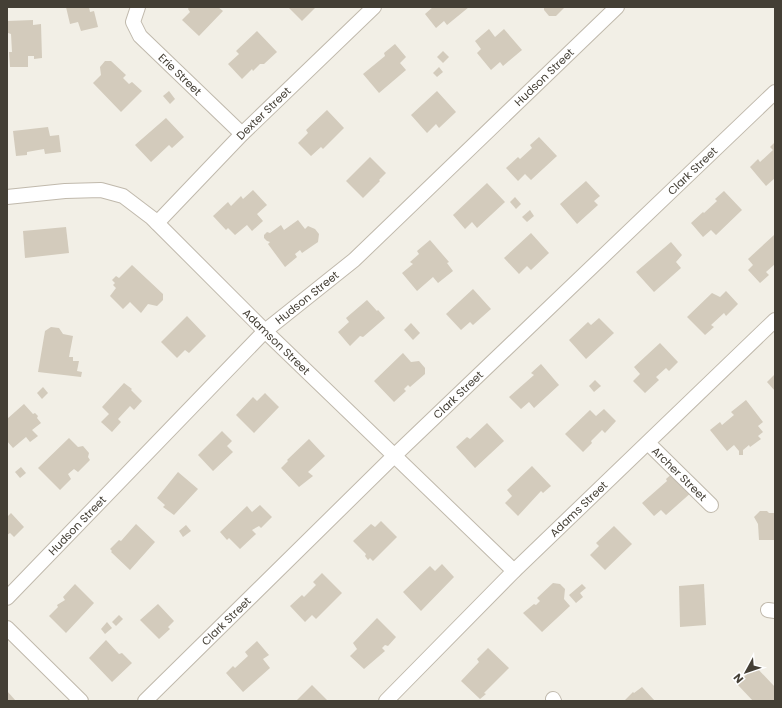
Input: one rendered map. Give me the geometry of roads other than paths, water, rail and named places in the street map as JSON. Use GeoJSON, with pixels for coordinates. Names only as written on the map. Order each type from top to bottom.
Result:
{"type":"FeatureCollection","features":[{"type":"Feature","properties":{"kind":"street","name":"Erie Street"},"geometry":{"type":"LineString","coordinates":[[138,7],[133,22],[140,36],[242,134]]}},
{"type":"Feature","properties":{"kind":"street","name":"Dexter Street"},"geometry":{"type":"LineString","coordinates":[[157,223],[242,134],[374,7]]}},
{"type":"Feature","properties":{"kind":"street","name":"Hudson Street"},"geometry":{"type":"LineString","coordinates":[[7,598],[265,331],[354,260],[616,7]]}},
{"type":"Feature","properties":{"kind":"street","name":"Clark Street"},"geometry":{"type":"LineString","coordinates":[[144,701],[394,456],[775,92]]}},
{"type":"Feature","properties":{"kind":"street","name":"Adamson Street"},"geometry":{"type":"LineString","coordinates":[[7,197],[65,191],[101,190],[123,196],[152,218],[265,331],[514,571]]}},
{"type":"Feature","properties":{"kind":"street","name":"Adams Street"},"geometry":{"type":"LineString","coordinates":[[386,701],[514,571],[775,320]]}},
{"type":"Feature","properties":{"kind":"street","name":"Archer Street"},"geometry":{"type":"LineString","coordinates":[[648,443],[711,505]]}},
{"type":"Feature","properties":{"kind":"street"},"geometry":{"type":"LineString","coordinates":[[7,628],[81,701]]}}]}
